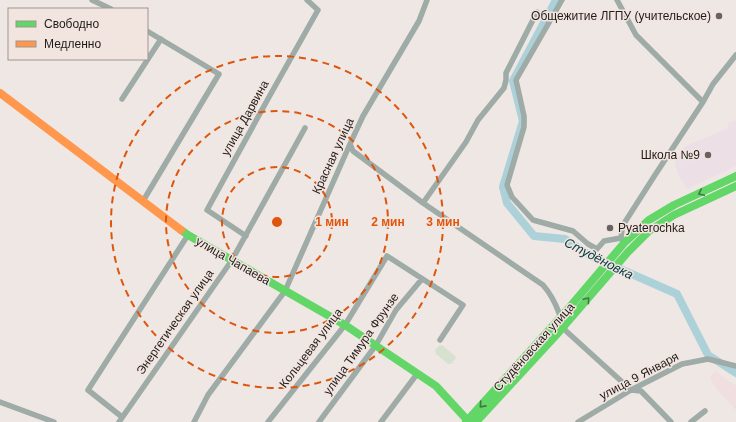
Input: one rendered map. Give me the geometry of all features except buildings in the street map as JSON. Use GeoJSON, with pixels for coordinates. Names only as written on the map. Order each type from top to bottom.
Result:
{"type":"FeatureCollection","features":[{"type":"Feature","properties":{"kind":"street"},"geometry":{"type":"LineString","coordinates":[[92,0],[109,8]]}},
{"type":"Feature","properties":{"kind":"street","name":"улица Дарвина"},"geometry":{"type":"LineString","coordinates":[[246,236],[207,210],[268,97],[318,10],[307,0]]}},
{"type":"Feature","properties":{"kind":"street","name":"Красная улица"},"geometry":{"type":"LineString","coordinates":[[194,422],[208,395],[285,291],[363,116],[419,21],[427,0]]}},
{"type":"Feature","properties":{"kind":"street"},"geometry":{"type":"LineString","coordinates":[[562,0],[516,80],[524,116],[524,127],[507,185],[512,197],[533,220],[573,230],[588,244],[597,249],[604,241],[624,244],[649,231],[674,215],[736,186]]}},
{"type":"Feature","properties":{"kind":"street"},"geometry":{"type":"LineString","coordinates":[[617,0],[636,35],[703,102]]}},
{"type":"Feature","properties":{"kind":"street"},"geometry":{"type":"LineString","coordinates":[[423,203],[466,142],[478,120],[504,88],[506,73],[537,12]]}},
{"type":"Feature","properties":{"kind":"street"},"geometry":{"type":"LineString","coordinates":[[143,201],[219,74],[148,32]]}},
{"type":"Feature","properties":{"kind":"street"},"geometry":{"type":"LineString","coordinates":[[148,59],[161,39]]}},
{"type":"Feature","properties":{"kind":"street"},"geometry":{"type":"LineString","coordinates":[[624,244],[622,230],[625,222],[703,102],[713,84],[736,55]]}},
{"type":"Feature","properties":{"kind":"street"},"geometry":{"type":"LineString","coordinates":[[122,99],[147,60]]}},
{"type":"Feature","properties":{"kind":"street","name":"улица Чапаева"},"geometry":{"type":"LineString","coordinates":[[0,93],[188,235],[345,325],[436,386],[470,422]]}},
{"type":"Feature","properties":{"kind":"street","name":"Энергетическая улица"},"geometry":{"type":"LineString","coordinates":[[120,420],[232,260],[305,128]]}},
{"type":"Feature","properties":{"kind":"street"},"geometry":{"type":"LineString","coordinates":[[350,144],[353,151],[423,203],[542,285],[550,293],[560,318]]}},
{"type":"Feature","properties":{"kind":"street"},"geometry":{"type":"LineString","coordinates":[[624,244],[649,220],[659,213],[736,176]]}},
{"type":"Feature","properties":{"kind":"street"},"geometry":{"type":"LineString","coordinates":[[120,420],[88,390],[188,235]]}},
{"type":"Feature","properties":{"kind":"street","name":"Студёновская улица"},"geometry":{"type":"LineString","coordinates":[[470,422],[558,329],[624,244]]}},
{"type":"Feature","properties":{"kind":"street","name":"Кольцевая улица"},"geometry":{"type":"LineString","coordinates":[[268,422],[345,325],[387,256],[463,305],[440,340]]}},
{"type":"Feature","properties":{"kind":"street","name":"улица Тимура Фрунзе"},"geometry":{"type":"LineString","coordinates":[[320,422],[376,345],[396,310],[422,279]]}},
{"type":"Feature","properties":{"kind":"street","name":"Студёновская улица"},"geometry":{"type":"LineString","coordinates":[[558,329],[560,318],[572,312]]}},
{"type":"Feature","properties":{"kind":"street"},"geometry":{"type":"LineString","coordinates":[[558,329],[631,390],[641,391],[671,422]]}},
{"type":"Feature","properties":{"kind":"street","name":"улица 9 Января"},"geometry":{"type":"LineString","coordinates":[[578,422],[631,390],[682,364],[708,358],[736,366]]}},
{"type":"Feature","properties":{"kind":"street"},"geometry":{"type":"LineString","coordinates":[[382,422],[417,374]]}},
{"type":"Feature","properties":{"kind":"street"},"geometry":{"type":"LineString","coordinates":[[0,402],[54,422]]}},
{"type":"Feature","properties":{"kind":"street"},"geometry":{"type":"LineString","coordinates":[[691,422],[705,411]]}},
{"type":"Feature","properties":{"kind":"shaded area","name":"Школа №9"},"geometry":{"type":"Polygon","coordinates":[[[736,120],[736,166],[687,189],[678,174],[675,163],[684,147],[728,128],[728,123],[736,120]]]}},
{"type":"Feature","properties":{"kind":"shaded area"},"geometry":{"type":"Polygon","coordinates":[[[715,371],[736,386],[736,410],[717,389],[710,378],[715,371]]]}},
{"type":"Feature","properties":{"kind":"green space"},"geometry":{"type":"Polygon","coordinates":[[[442,345],[456,358],[451,364],[448,364],[436,354],[435,350],[442,345]]]}},
{"type":"Feature","properties":{"kind":"waterway","name":"Студёновка"},"geometry":{"type":"LineString","coordinates":[[556,0],[513,81],[523,121],[503,187],[507,203],[534,236],[565,239],[591,256],[677,294],[708,355],[736,373]]}},
{"type":"Feature","properties":{"kind":"traffic: fast"},"geometry":{"type":"LineString","coordinates":[[466,422],[568,309],[625,242],[649,220],[674,205],[736,176]]}},
{"type":"Feature","properties":{"kind":"traffic: fast"},"geometry":{"type":"LineString","coordinates":[[476,422],[558,333],[628,252],[649,231],[674,215],[736,186]]}},
{"type":"Feature","properties":{"kind":"traffic: fast"},"geometry":{"type":"LineString","coordinates":[[181,230],[345,325],[436,386],[469,422]]}},
{"type":"Feature","properties":{"kind":"traffic: slow"},"geometry":{"type":"LineString","coordinates":[[0,93],[181,230]]}},
{"type":"Feature","properties":{"kind":"place","name":"Общежитие ЛГПУ (учительское)"},"geometry":{"type":"Point","coordinates":[719,16]}},
{"type":"Feature","properties":{"kind":"place","name":"Школа №9"},"geometry":{"type":"Point","coordinates":[708,155]}},
{"type":"Feature","properties":{"kind":"place","name":"Pyaterochka"},"geometry":{"type":"Point","coordinates":[610,228]}}]}
